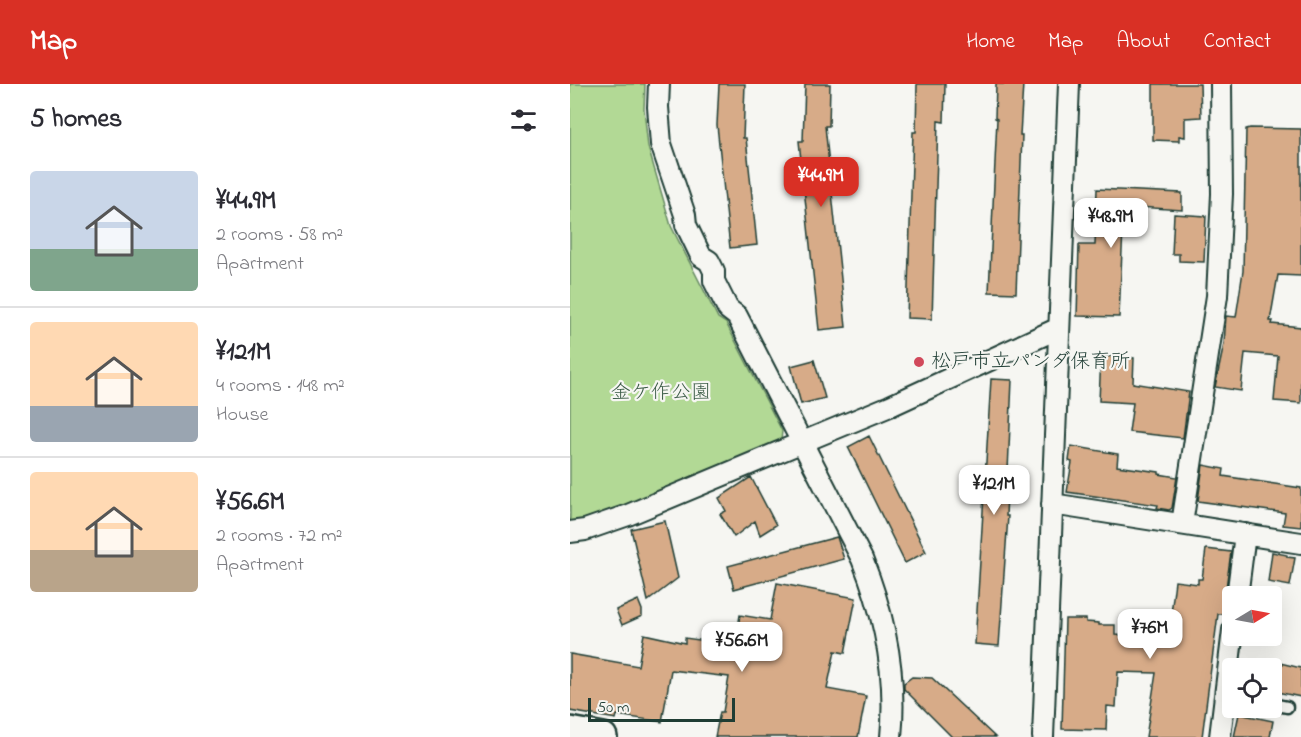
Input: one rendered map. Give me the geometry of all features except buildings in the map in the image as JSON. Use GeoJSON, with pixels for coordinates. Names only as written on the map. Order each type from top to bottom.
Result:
{"type":"FeatureCollection","features":[{"type":"Feature","properties":{"kind":"street"},"geometry":{"type":"LineString","coordinates":[[659,84],[661,144],[685,215],[686,225],[701,256],[709,261],[714,271],[714,281],[723,300],[728,309],[737,316],[862,559],[876,593],[887,639],[893,686],[891,737]]}},
{"type":"Feature","properties":{"kind":"street"},"geometry":{"type":"LineString","coordinates":[[1043,737],[1069,84]]}},
{"type":"Feature","properties":{"kind":"street"},"geometry":{"type":"LineString","coordinates":[[1182,524],[1216,296],[1222,194],[1221,84]]}},
{"type":"Feature","properties":{"kind":"street"},"geometry":{"type":"LineString","coordinates":[[570,532],[585,530],[628,515],[890,406],[1059,328]]}},
{"type":"Feature","properties":{"kind":"street"},"geometry":{"type":"LineString","coordinates":[[1052,504],[1301,543]]}},
{"type":"Feature","properties":{"kind":"street"},"geometry":{"type":"LineString","coordinates":[[1238,586],[1245,534]]}},
{"type":"Feature","properties":{"kind":"street"},"geometry":{"type":"LineString","coordinates":[[1220,737],[1224,718]]}},
{"type":"Feature","properties":{"kind":"street"},"geometry":{"type":"LineString","coordinates":[[570,731],[603,737]]}},
{"type":"Feature","properties":{"kind":"lane"},"geometry":{"type":"LineString","coordinates":[[1282,706],[1287,707]]}},
{"type":"Feature","properties":{"kind":"green space","name":"金ケ作公園"},"geometry":{"type":"Polygon","coordinates":[[[570,84],[645,84],[644,109],[648,147],[671,226],[718,318],[726,323],[782,431],[781,441],[615,510],[570,523],[570,84]]]}},
{"type":"Feature","properties":{"kind":"place","name":"松戸市立パンダ保育所"},"geometry":{"type":"Point","coordinates":[919,362]}}]}
